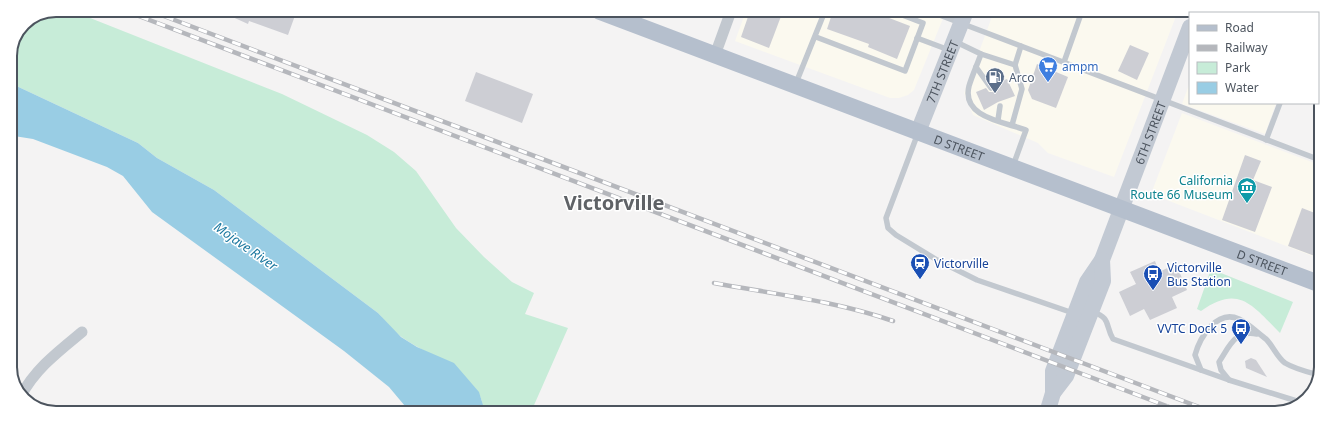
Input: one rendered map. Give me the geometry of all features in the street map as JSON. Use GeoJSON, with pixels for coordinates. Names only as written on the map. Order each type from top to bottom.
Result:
{"type":"FeatureCollection","features":[{"type":"Feature","properties":{"kind":"main road","name":"D STREET"},"geometry":{"type":"LineString","coordinates":[[615,17],[1314,282]]}},
{"type":"Feature","properties":{"kind":"street"},"geometry":{"type":"LineString","coordinates":[[715,55],[730,17]]}},
{"type":"Feature","properties":{"kind":"street","name":"7TH STREET"},"geometry":{"type":"LineString","coordinates":[[918,132],[963,17]]}},
{"type":"Feature","properties":{"kind":"street","name":"6TH STREET"},"geometry":{"type":"LineString","coordinates":[[1053,393],[1052,371],[1087,282],[1102,260],[1189,30]]}},
{"type":"Feature","properties":{"kind":"street","name":"6TH STREET"},"geometry":{"type":"LineString","coordinates":[[1048,406],[1053,393],[1066,376],[1103,281],[1102,260]]}},
{"type":"Feature","properties":{"kind":"street"},"geometry":{"type":"LineString","coordinates":[[24,390],[44,364],[82,332]]}},
{"type":"Feature","properties":{"kind":"lane"},"geometry":{"type":"LineString","coordinates":[[796,86],[823,17]]}},
{"type":"Feature","properties":{"kind":"lane"},"geometry":{"type":"LineString","coordinates":[[816,37],[905,71],[923,23],[908,17]]}},
{"type":"Feature","properties":{"kind":"lane"},"geometry":{"type":"LineString","coordinates":[[963,17],[1021,46],[1314,158]]}},
{"type":"Feature","properties":{"kind":"lane"},"geometry":{"type":"LineString","coordinates":[[1064,62],[1080,17]]}},
{"type":"Feature","properties":{"kind":"lane"},"geometry":{"type":"LineString","coordinates":[[917,38],[981,54],[1015,66]]}},
{"type":"Feature","properties":{"kind":"lane"},"geometry":{"type":"LineString","coordinates":[[1012,125],[1022,89],[1015,66],[1021,46]]}},
{"type":"Feature","properties":{"kind":"lane"},"geometry":{"type":"LineString","coordinates":[[981,54],[969,87],[969,99],[974,110],[983,116],[1026,130],[1013,168]]}},
{"type":"Feature","properties":{"kind":"lane"},"geometry":{"type":"LineString","coordinates":[[976,67],[991,88]]}},
{"type":"Feature","properties":{"kind":"lane"},"geometry":{"type":"LineString","coordinates":[[1266,140],[1280,104]]}},
{"type":"Feature","properties":{"kind":"lane"},"geometry":{"type":"LineString","coordinates":[[998,120],[1000,106]]}},
{"type":"Feature","properties":{"kind":"lane"},"geometry":{"type":"LineString","coordinates":[[918,132],[886,218],[888,228],[896,235],[937,260],[977,280],[1075,314]]}},
{"type":"Feature","properties":{"kind":"lane"},"geometry":{"type":"LineString","coordinates":[[1091,311],[1103,316],[1107,320],[1113,339],[1294,401]]}},
{"type":"Feature","properties":{"kind":"lane"},"geometry":{"type":"LineString","coordinates":[[1201,370],[1195,355],[1197,348],[1210,326],[1217,321],[1233,317],[1240,319],[1267,340],[1284,362],[1295,368],[1314,373]]}},
{"type":"Feature","properties":{"kind":"lane"},"geometry":{"type":"LineString","coordinates":[[1229,380],[1221,370],[1219,362],[1230,342],[1243,333],[1251,332],[1259,334]]}},
{"type":"Feature","properties":{"kind":"shaded area"},"geometry":{"type":"Polygon","coordinates":[[[744,17],[944,17],[914,90],[908,95],[899,98],[890,98],[735,41],[744,17]]]}},
{"type":"Feature","properties":{"kind":"shaded area"},"geometry":{"type":"Polygon","coordinates":[[[992,17],[1176,17],[1114,177],[1048,153],[1038,143],[973,115],[964,93],[992,17]]]}},
{"type":"Feature","properties":{"kind":"shaded area"},"geometry":{"type":"Polygon","coordinates":[[[1189,85],[1189,104],[1276,104],[1265,134],[1182,104],[1189,85]]]}},
{"type":"Feature","properties":{"kind":"shaded area"},"geometry":{"type":"Polygon","coordinates":[[[1182,113],[1314,163],[1314,257],[1151,194],[1182,113]]]}},
{"type":"Feature","properties":{"kind":"green space"},"geometry":{"type":"Polygon","coordinates":[[[88,17],[282,94],[367,135],[394,152],[416,171],[456,228],[484,257],[512,282],[534,293],[525,314],[568,328],[534,406],[482,406],[482,400],[476,389],[466,378],[403,338],[378,313],[214,190],[157,158],[138,143],[17,86],[18,48],[20,41],[28,28],[41,20],[48,18],[88,17]]]}},
{"type":"Feature","properties":{"kind":"green space"},"geometry":{"type":"Polygon","coordinates":[[[1211,269],[1293,302],[1280,333],[1261,314],[1244,301],[1225,299],[1214,303],[1201,311],[1197,309],[1211,269]]]}},
{"type":"Feature","properties":{"kind":"water","name":"Mojave River"},"geometry":{"type":"Polygon","coordinates":[[[17,86],[138,143],[157,158],[214,190],[378,313],[401,337],[417,347],[454,363],[479,392],[483,406],[405,406],[389,387],[344,351],[152,212],[123,176],[107,167],[33,139],[17,136],[17,86]]]}},
{"type":"Feature","properties":{"kind":"building"},"geometry":{"type":"Polygon","coordinates":[[[232,17],[294,17],[288,35],[249,21],[248,24],[232,17]]]}},
{"type":"Feature","properties":{"kind":"building"},"geometry":{"type":"Polygon","coordinates":[[[748,17],[781,17],[769,48],[741,37],[748,17]]]}},
{"type":"Feature","properties":{"kind":"building"},"geometry":{"type":"Polygon","coordinates":[[[831,17],[887,17],[910,26],[897,59],[868,47],[869,44],[827,29],[831,17]]]}},
{"type":"Feature","properties":{"kind":"building"},"geometry":{"type":"Polygon","coordinates":[[[1130,45],[1149,53],[1137,80],[1118,71],[1130,45]]]}},
{"type":"Feature","properties":{"kind":"building","name":"ampm"},"geometry":{"type":"Polygon","coordinates":[[[1037,64],[1068,77],[1056,108],[1032,99],[1028,90],[1037,64]]]}},
{"type":"Feature","properties":{"kind":"building"},"geometry":{"type":"Polygon","coordinates":[[[476,72],[533,94],[522,123],[465,101],[476,72]]]}},
{"type":"Feature","properties":{"kind":"building","name":"Arco"},"geometry":{"type":"Polygon","coordinates":[[[1007,79],[1015,96],[998,102],[984,110],[976,92],[986,88],[989,92],[993,92],[995,88],[994,84],[1007,79]]]}},
{"type":"Feature","properties":{"kind":"building","name":"California Route 66 Museum"},"geometry":{"type":"Polygon","coordinates":[[[1245,155],[1261,161],[1253,180],[1272,187],[1255,232],[1222,220],[1245,155]]]}},
{"type":"Feature","properties":{"kind":"building"},"geometry":{"type":"Polygon","coordinates":[[[1302,208],[1314,213],[1314,256],[1288,246],[1302,208]]]}},
{"type":"Feature","properties":{"kind":"building","name":"Victorville Bus Station"},"geometry":{"type":"Polygon","coordinates":[[[1155,261],[1159,272],[1176,264],[1187,290],[1172,297],[1177,308],[1150,320],[1144,309],[1130,316],[1119,292],[1136,284],[1130,272],[1155,261]]]}},
{"type":"Feature","properties":{"kind":"building"},"geometry":{"type":"Polygon","coordinates":[[[1251,358],[1256,360],[1267,377],[1246,368],[1245,361],[1251,358]]]}},
{"type":"Feature","properties":{"kind":"railway"},"geometry":{"type":"LineString","coordinates":[[141,17],[1167,406]]}},
{"type":"Feature","properties":{"kind":"railway"},"geometry":{"type":"LineString","coordinates":[[167,17],[1196,406]]}},
{"type":"Feature","properties":{"kind":"railway"},"geometry":{"type":"LineString","coordinates":[[714,283],[827,303],[893,321]]}},
{"type":"Feature","properties":{"kind":"place","name":"ampm"},"geometry":{"type":"Point","coordinates":[1048,83]}},
{"type":"Feature","properties":{"kind":"place","name":"Arco"},"geometry":{"type":"Point","coordinates":[995,94]}},
{"type":"Feature","properties":{"kind":"place","name":"California Route 66 Museum"},"geometry":{"type":"Point","coordinates":[1247,204]}},
{"type":"Feature","properties":{"kind":"place","name":"Victorville"},"geometry":{"type":"Point","coordinates":[920,280]}},
{"type":"Feature","properties":{"kind":"place","name":"Victorville Bus Station"},"geometry":{"type":"Point","coordinates":[1153,291]}},
{"type":"Feature","properties":{"kind":"place","name":"VVTC Dock 5"},"geometry":{"type":"Point","coordinates":[1241,345]}},
{"type":"Feature","properties":{"kind":"district","name":"Victorville"},"geometry":{"type":"Point","coordinates":[614,202]}}]}
